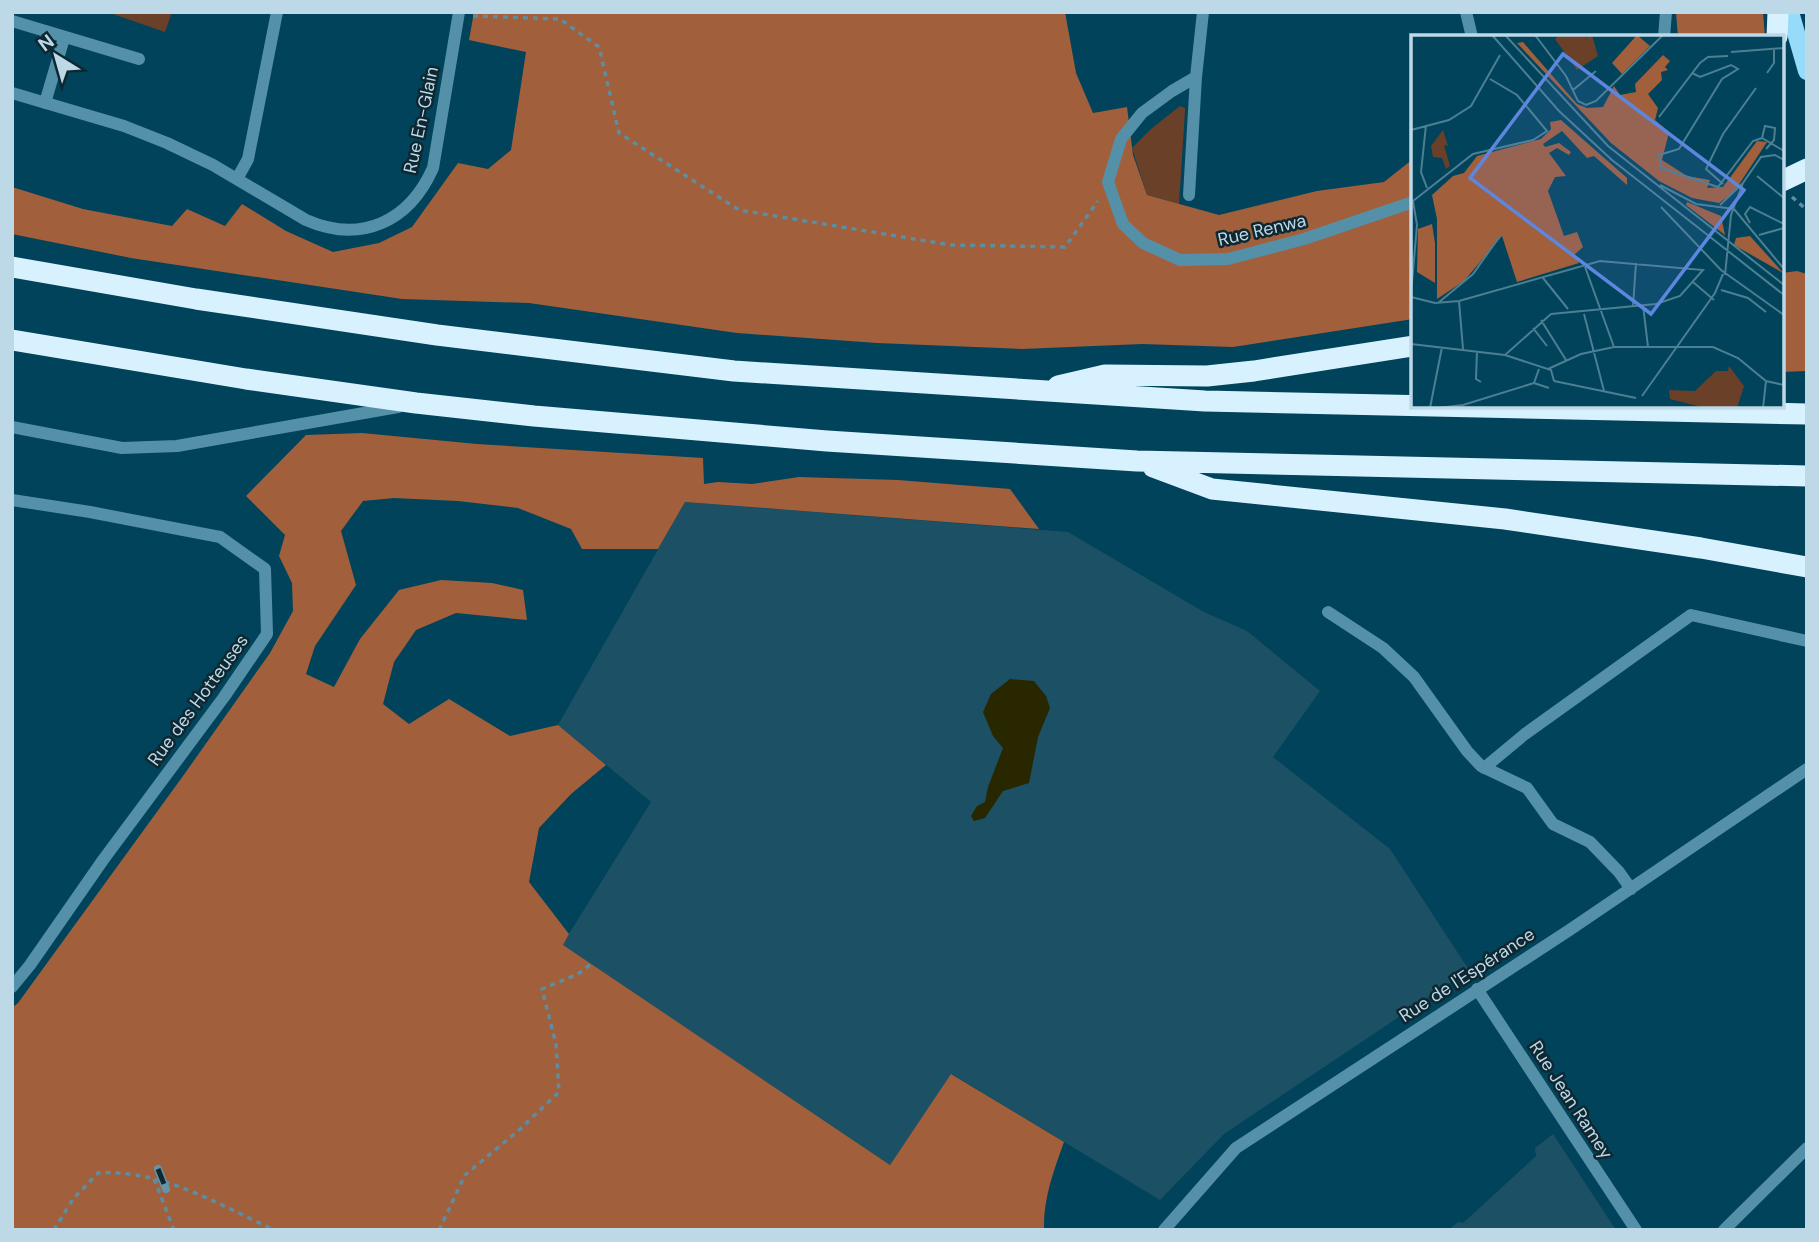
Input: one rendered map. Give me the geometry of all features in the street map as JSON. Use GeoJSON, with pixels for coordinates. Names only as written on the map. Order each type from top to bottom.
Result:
{"type":"FeatureCollection","features":[{"type":"Feature","properties":{"kind":"highway"},"geometry":{"type":"LineString","coordinates":[[1777,35],[1778,12]]}},
{"type":"Feature","properties":{"kind":"highway"},"geometry":{"type":"LineString","coordinates":[[1784,180],[1807,169]]}},
{"type":"Feature","properties":{"kind":"highway"},"geometry":{"type":"LineString","coordinates":[[12,267],[210,301],[437,335],[734,371],[1205,401],[1411,405]]}},
{"type":"Feature","properties":{"kind":"highway"},"geometry":{"type":"LineString","coordinates":[[12,340],[416,404],[814,440],[1137,461],[1807,475]]}},
{"type":"Feature","properties":{"kind":"highway"},"geometry":{"type":"LineString","coordinates":[[1033,392],[1105,375],[1207,376],[1306,364],[1411,346]]}},
{"type":"Feature","properties":{"kind":"highway"},"geometry":{"type":"LineString","coordinates":[[1529,408],[1807,414]]}},
{"type":"Feature","properties":{"kind":"highway"},"geometry":{"type":"LineString","coordinates":[[1137,461],[1212,489],[1505,519],[1701,548],[1807,567]]}},
{"type":"Feature","properties":{"kind":"main road"},"geometry":{"type":"LineString","coordinates":[[1790,12],[1807,71]]}},
{"type":"Feature","properties":{"kind":"street"},"geometry":{"type":"LineString","coordinates":[[237,179],[248,159],[277,12]]}},
{"type":"Feature","properties":{"kind":"street"},"geometry":{"type":"LineString","coordinates":[[1189,195],[1203,12]]}},
{"type":"Feature","properties":{"kind":"street"},"geometry":{"type":"LineString","coordinates":[[1466,12],[1472,35]]}},
{"type":"Feature","properties":{"kind":"street"},"geometry":{"type":"LineString","coordinates":[[1664,35],[1667,12]]}},
{"type":"Feature","properties":{"kind":"street","name":"Rue En-Glain"},"geometry":{"type":"LineString","coordinates":[[12,93],[145,134],[190,153],[321,227],[355,230],[393,218],[409,206],[424,187],[433,169],[459,14]]}},
{"type":"Feature","properties":{"kind":"street"},"geometry":{"type":"LineString","coordinates":[[12,21],[139,59]]}},
{"type":"Feature","properties":{"kind":"street"},"geometry":{"type":"LineString","coordinates":[[45,103],[64,38]]}},
{"type":"Feature","properties":{"kind":"street"},"geometry":{"type":"LineString","coordinates":[[1109,185],[1121,139],[1142,113],[1196,77]]}},
{"type":"Feature","properties":{"kind":"street","name":"Rue Renwa"},"geometry":{"type":"LineString","coordinates":[[1109,185],[1123,224],[1143,243],[1180,260],[1228,260],[1304,239],[1411,203]]}},
{"type":"Feature","properties":{"kind":"street"},"geometry":{"type":"LineString","coordinates":[[12,427],[122,448],[177,446],[416,404]]}},
{"type":"Feature","properties":{"kind":"street","name":"Rue des Hotteuses"},"geometry":{"type":"LineString","coordinates":[[12,500],[220,537],[265,569],[267,634],[225,697],[12,987]]}},
{"type":"Feature","properties":{"kind":"street"},"geometry":{"type":"LineString","coordinates":[[1328,612],[1382,648],[1414,677],[1468,751],[1484,768],[1527,788],[1553,824],[1590,842],[1619,872],[1631,889]]}},
{"type":"Feature","properties":{"kind":"street"},"geometry":{"type":"LineString","coordinates":[[1484,768],[1525,734],[1691,615],[1807,641]]}},
{"type":"Feature","properties":{"kind":"street","name":"Rue de l'Espérance"},"geometry":{"type":"LineString","coordinates":[[1164,1230],[1236,1148],[1631,889],[1807,769]]}},
{"type":"Feature","properties":{"kind":"street","name":"Rue Jean Ramey"},"geometry":{"type":"LineString","coordinates":[[1477,989],[1636,1230]]}},
{"type":"Feature","properties":{"kind":"street"},"geometry":{"type":"LineString","coordinates":[[1730,1228],[1807,1148]]}},
{"type":"Feature","properties":{"kind":"path"},"geometry":{"type":"LineString","coordinates":[[459,14],[560,19],[570,26],[599,47],[619,134],[739,211],[951,245],[1065,247],[1109,185]]}},
{"type":"Feature","properties":{"kind":"path"},"geometry":{"type":"LineString","coordinates":[[439,1230],[465,1175],[559,1092],[556,1044],[542,989],[578,974],[591,964]]}},
{"type":"Feature","properties":{"kind":"path"},"geometry":{"type":"LineString","coordinates":[[54,1230],[73,1199],[98,1173],[122,1172],[170,1182],[274,1230]]}},
{"type":"Feature","properties":{"kind":"path"},"geometry":{"type":"LineString","coordinates":[[154,1179],[174,1230]]}},
{"type":"Feature","properties":{"kind":"shaded area"},"geometry":{"type":"Polygon","coordinates":[[[107,12],[172,12],[165,32],[107,12]]]}},
{"type":"Feature","properties":{"kind":"shaded area"},"geometry":{"type":"Polygon","coordinates":[[[474,12],[1065,12],[1076,73],[1093,113],[1127,107],[1133,155],[1147,195],[1219,215],[1317,191],[1384,182],[1411,161],[1411,319],[1233,347],[1142,344],[1022,349],[877,343],[737,333],[529,303],[402,299],[131,258],[12,234],[12,187],[83,209],[172,226],[187,209],[225,226],[242,204],[286,231],[333,252],[379,243],[412,227],[458,163],[488,169],[511,150],[526,52],[469,40],[474,12]]]}},
{"type":"Feature","properties":{"kind":"shaded area"},"geometry":{"type":"Polygon","coordinates":[[[1676,12],[1763,12],[1765,35],[1678,35],[1676,12]]]}},
{"type":"Feature","properties":{"kind":"shaded area"},"geometry":{"type":"Polygon","coordinates":[[[1180,106],[1185,108],[1185,111],[1179,204],[1147,195],[1132,148],[1180,106]]]}},
{"type":"Feature","properties":{"kind":"shaded area"},"geometry":{"type":"Polygon","coordinates":[[[1797,271],[1807,274],[1807,371],[1784,372],[1784,273],[1797,271]]]}},
{"type":"Feature","properties":{"kind":"shaded area"},"geometry":{"type":"Polygon","coordinates":[[[362,433],[477,444],[703,458],[704,484],[752,484],[799,477],[898,480],[1010,489],[1039,529],[685,502],[658,549],[582,549],[571,529],[518,508],[458,501],[394,498],[363,501],[341,531],[356,585],[315,646],[306,674],[334,687],[360,639],[399,590],[441,580],[492,583],[523,590],[527,620],[456,613],[416,630],[394,662],[383,704],[409,724],[449,699],[510,736],[558,725],[606,765],[571,794],[539,828],[529,882],[569,934],[563,945],[890,1165],[951,1074],[1064,1142],[1047,1196],[1044,1230],[12,1230],[12,1008],[183,776],[270,653],[293,611],[292,583],[279,556],[285,535],[246,496],[306,435],[362,433]]]}},
{"type":"Feature","properties":{"kind":"shaded area"},"geometry":{"type":"Polygon","coordinates":[[[685,502],[1068,532],[1204,612],[1247,631],[1320,691],[1273,757],[1390,849],[1469,970],[1224,1134],[1160,1200],[952,1074],[890,1165],[562,945],[651,802],[558,725],[685,502]]]}},
{"type":"Feature","properties":{"kind":"shaded area"},"geometry":{"type":"Polygon","coordinates":[[[1010,679],[1034,681],[1046,696],[1050,708],[1038,737],[1029,783],[1003,791],[985,818],[974,821],[971,816],[977,806],[985,802],[1003,748],[993,736],[983,712],[991,694],[1010,679]]]}},
{"type":"Feature","properties":{"kind":"shaded area"},"geometry":{"type":"Polygon","coordinates":[[[1553,1134],[1616,1230],[1448,1230],[1458,1222],[1463,1223],[1536,1156],[1535,1148],[1553,1134]]]}},
{"type":"Feature","properties":{"kind":"railway"},"geometry":{"type":"LineString","coordinates":[[158,1169],[166,1189]]}}]}
